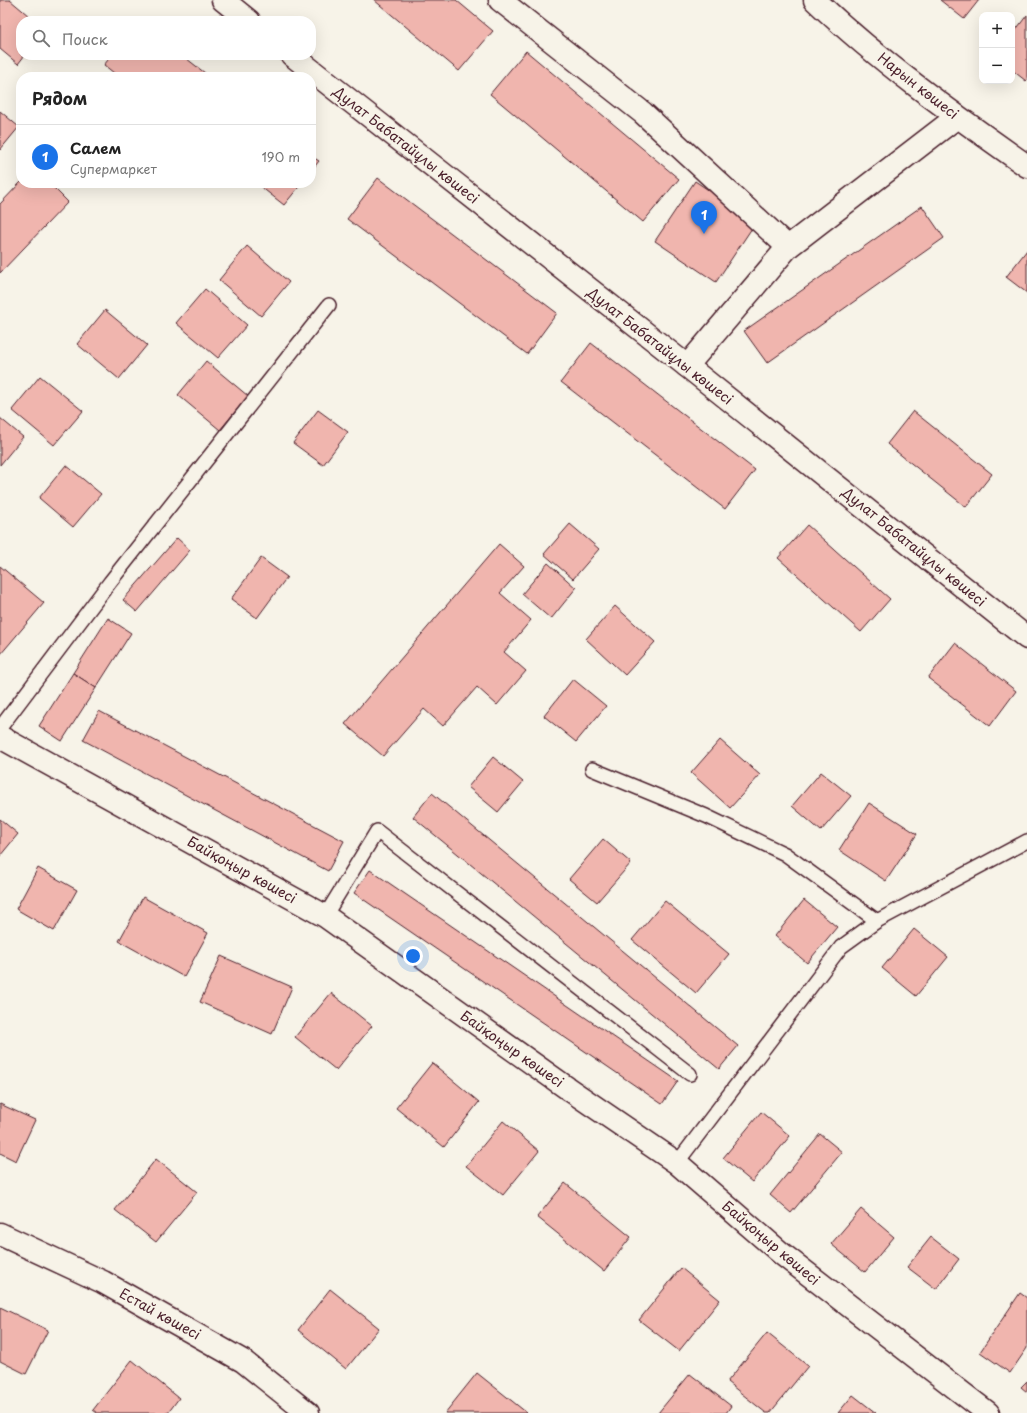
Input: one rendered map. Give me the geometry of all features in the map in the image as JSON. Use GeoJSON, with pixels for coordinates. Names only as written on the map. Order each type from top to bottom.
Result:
{"type":"FeatureCollection","features":[{"type":"Feature","properties":{"kind":"street"},"geometry":{"type":"LineString","coordinates":[[500,0],[643,113],[788,247]]}},
{"type":"Feature","properties":{"kind":"street","name":"Нарын көшесі"},"geometry":{"type":"LineString","coordinates":[[815,0],[888,64],[957,117],[1027,166]]}},
{"type":"Feature","properties":{"kind":"street"},"geometry":{"type":"LineString","coordinates":[[226,1],[243,16]]}},
{"type":"Feature","properties":{"kind":"street","name":"Дулат Бабатайұлы көшесі"},"geometry":{"type":"LineString","coordinates":[[298,60],[314,72]]}},
{"type":"Feature","properties":{"kind":"street","name":"Дулат Бабатайұлы көшесі"},"geometry":{"type":"LineString","coordinates":[[316,74],[1027,638]]}},
{"type":"Feature","properties":{"kind":"street"},"geometry":{"type":"LineString","coordinates":[[686,366],[788,247],[957,117]]}},
{"type":"Feature","properties":{"kind":"street","name":"Байқоңыр көшесі"},"geometry":{"type":"LineString","coordinates":[[0,737],[325,916],[570,1090],[677,1163],[782,1254],[988,1413]]}},
{"type":"Feature","properties":{"kind":"street","name":"Естай көшесі"},"geometry":{"type":"LineString","coordinates":[[0,1234],[103,1282],[243,1360],[308,1413]]}},
{"type":"Feature","properties":{"kind":"lane"},"geometry":{"type":"LineString","coordinates":[[0,728],[110,582],[329,305]]}},
{"type":"Feature","properties":{"kind":"lane"},"geometry":{"type":"LineString","coordinates":[[592,769],[706,816],[785,854],[877,921]]}},
{"type":"Feature","properties":{"kind":"lane"},"geometry":{"type":"LineString","coordinates":[[325,916],[377,831],[690,1074]]}},
{"type":"Feature","properties":{"kind":"lane"},"geometry":{"type":"LineString","coordinates":[[677,1163],[842,947],[877,921],[1027,841]]}},
{"type":"Feature","properties":{"kind":"building"},"geometry":{"type":"Polygon","coordinates":[[[0,0],[10,0],[29,16],[16,16],[16,60],[21,60],[18,64],[0,49],[0,0]]]}},
{"type":"Feature","properties":{"kind":"building"},"geometry":{"type":"Polygon","coordinates":[[[374,0],[456,0],[493,31],[459,71],[374,0]]]}},
{"type":"Feature","properties":{"kind":"building"},"geometry":{"type":"Polygon","coordinates":[[[940,0],[979,0],[964,19],[940,0]]]}},
{"type":"Feature","properties":{"kind":"building"},"geometry":{"type":"Polygon","coordinates":[[[1027,15],[1026,81],[1015,72],[1015,31],[1027,15]]]}},
{"type":"Feature","properties":{"kind":"building"},"geometry":{"type":"Polygon","coordinates":[[[526,51],[679,179],[643,222],[490,94],[526,51]]]}},
{"type":"Feature","properties":{"kind":"building"},"geometry":{"type":"Polygon","coordinates":[[[108,60],[188,60],[204,72],[113,72],[104,65],[108,60]]]}},
{"type":"Feature","properties":{"kind":"building"},"geometry":{"type":"Polygon","coordinates":[[[0,111],[16,124],[16,131],[0,150],[0,111]]]}},
{"type":"Feature","properties":{"kind":"building"},"geometry":{"type":"Polygon","coordinates":[[[378,178],[557,313],[527,354],[347,219],[378,178]]]}},
{"type":"Feature","properties":{"kind":"building"},"geometry":{"type":"Polygon","coordinates":[[[695,181],[756,222],[716,282],[655,241],[695,181]]]}},
{"type":"Feature","properties":{"kind":"building"},"geometry":{"type":"Polygon","coordinates":[[[16,187],[54,188],[68,202],[0,273],[0,204],[16,187]]]}},
{"type":"Feature","properties":{"kind":"building"},"geometry":{"type":"Polygon","coordinates":[[[262,188],[298,188],[284,205],[262,188]]]}},
{"type":"Feature","properties":{"kind":"building"},"geometry":{"type":"Polygon","coordinates":[[[922,206],[944,238],[767,363],[744,331],[922,206]]]}},
{"type":"Feature","properties":{"kind":"building"},"geometry":{"type":"Polygon","coordinates":[[[247,246],[289,282],[261,316],[219,280],[247,246]]]}},
{"type":"Feature","properties":{"kind":"building"},"geometry":{"type":"Polygon","coordinates":[[[1027,250],[1027,293],[1006,277],[1027,250]]]}},
{"type":"Feature","properties":{"kind":"building"},"geometry":{"type":"Polygon","coordinates":[[[205,289],[247,325],[218,358],[176,323],[205,289]]]}},
{"type":"Feature","properties":{"kind":"building"},"geometry":{"type":"Polygon","coordinates":[[[105,310],[147,345],[119,379],[77,344],[105,310]]]}},
{"type":"Feature","properties":{"kind":"building"},"geometry":{"type":"Polygon","coordinates":[[[591,343],[755,470],[725,509],[561,382],[591,343]]]}},
{"type":"Feature","properties":{"kind":"building"},"geometry":{"type":"Polygon","coordinates":[[[206,361],[248,396],[220,430],[178,395],[206,361]]]}},
{"type":"Feature","properties":{"kind":"building"},"geometry":{"type":"Polygon","coordinates":[[[40,376],[83,411],[54,445],[12,410],[40,376]]]}},
{"type":"Feature","properties":{"kind":"building"},"geometry":{"type":"Polygon","coordinates":[[[318,410],[348,432],[323,465],[293,443],[318,410]]]}},
{"type":"Feature","properties":{"kind":"building"},"geometry":{"type":"Polygon","coordinates":[[[913,411],[992,474],[966,507],[887,444],[913,411]]]}},
{"type":"Feature","properties":{"kind":"building"},"geometry":{"type":"Polygon","coordinates":[[[0,418],[23,437],[0,465],[0,418]]]}},
{"type":"Feature","properties":{"kind":"building"},"geometry":{"type":"Polygon","coordinates":[[[66,465],[101,494],[73,527],[39,498],[66,465]]]}},
{"type":"Feature","properties":{"kind":"building"},"geometry":{"type":"Polygon","coordinates":[[[570,524],[599,549],[573,579],[544,554],[570,524]]]}},
{"type":"Feature","properties":{"kind":"building"},"geometry":{"type":"Polygon","coordinates":[[[807,525],[890,599],[861,632],[778,558],[807,525]]]}},
{"type":"Feature","properties":{"kind":"building"},"geometry":{"type":"Polygon","coordinates":[[[177,538],[190,550],[137,612],[123,600],[177,538]]]}},
{"type":"Feature","properties":{"kind":"building"},"geometry":{"type":"Polygon","coordinates":[[[499,544],[524,566],[500,593],[531,620],[504,652],[526,671],[497,705],[477,687],[443,726],[424,709],[383,756],[345,724],[499,544]]]}},
{"type":"Feature","properties":{"kind":"building"},"geometry":{"type":"Polygon","coordinates":[[[261,558],[287,577],[257,618],[231,599],[261,558]]]}},
{"type":"Feature","properties":{"kind":"building"},"geometry":{"type":"Polygon","coordinates":[[[548,563],[576,588],[551,619],[522,594],[548,563]]]}},
{"type":"Feature","properties":{"kind":"building"},"geometry":{"type":"Polygon","coordinates":[[[0,566],[44,603],[0,655],[0,566]]]}},
{"type":"Feature","properties":{"kind":"building"},"geometry":{"type":"Polygon","coordinates":[[[615,606],[655,642],[625,675],[586,639],[615,606]]]}},
{"type":"Feature","properties":{"kind":"building"},"geometry":{"type":"Polygon","coordinates":[[[108,618],[131,633],[96,688],[73,673],[108,618]]]}},
{"type":"Feature","properties":{"kind":"building"},"geometry":{"type":"Polygon","coordinates":[[[955,643],[1016,691],[990,726],[928,678],[955,643]]]}},
{"type":"Feature","properties":{"kind":"building"},"geometry":{"type":"Polygon","coordinates":[[[73,673],[96,688],[62,741],[39,726],[73,673]]]}},
{"type":"Feature","properties":{"kind":"building"},"geometry":{"type":"Polygon","coordinates":[[[573,679],[606,706],[576,742],[544,716],[573,679]]]}},
{"type":"Feature","properties":{"kind":"building"},"geometry":{"type":"Polygon","coordinates":[[[99,711],[344,841],[328,871],[83,740],[99,711]]]}},
{"type":"Feature","properties":{"kind":"building"},"geometry":{"type":"Polygon","coordinates":[[[720,740],[760,775],[730,808],[691,773],[720,740]]]}},
{"type":"Feature","properties":{"kind":"building"},"geometry":{"type":"Polygon","coordinates":[[[493,757],[523,782],[498,812],[468,787],[493,757]]]}},
{"type":"Feature","properties":{"kind":"building"},"geometry":{"type":"Polygon","coordinates":[[[821,772],[851,796],[821,831],[792,806],[821,772]]]}},
{"type":"Feature","properties":{"kind":"building"},"geometry":{"type":"Polygon","coordinates":[[[432,793],[738,1046],[719,1069],[413,817],[432,793]]]}},
{"type":"Feature","properties":{"kind":"building"},"geometry":{"type":"Polygon","coordinates":[[[869,803],[917,834],[886,881],[839,850],[869,803]]]}},
{"type":"Feature","properties":{"kind":"building"},"geometry":{"type":"Polygon","coordinates":[[[0,819],[18,834],[0,856],[0,819]]]}},
{"type":"Feature","properties":{"kind":"building"},"geometry":{"type":"Polygon","coordinates":[[[603,839],[631,863],[597,902],[569,879],[603,839]]]}},
{"type":"Feature","properties":{"kind":"building"},"geometry":{"type":"Polygon","coordinates":[[[38,868],[77,890],[54,931],[16,909],[38,868]]]}},
{"type":"Feature","properties":{"kind":"building"},"geometry":{"type":"Polygon","coordinates":[[[370,870],[678,1081],[662,1104],[354,893],[370,870]]]}},
{"type":"Feature","properties":{"kind":"building"},"geometry":{"type":"Polygon","coordinates":[[[143,897],[208,933],[184,977],[119,941],[143,897]]]}},
{"type":"Feature","properties":{"kind":"building"},"geometry":{"type":"Polygon","coordinates":[[[804,900],[837,927],[807,963],[775,936],[804,900]]]}},
{"type":"Feature","properties":{"kind":"building"},"geometry":{"type":"Polygon","coordinates":[[[665,901],[729,954],[696,993],[632,940],[665,901]]]}},
{"type":"Feature","properties":{"kind":"building"},"geometry":{"type":"Polygon","coordinates":[[[914,929],[948,957],[916,996],[882,968],[914,929]]]}},
{"type":"Feature","properties":{"kind":"building"},"geometry":{"type":"Polygon","coordinates":[[[221,956],[292,987],[272,1034],[200,1002],[221,956]]]}},
{"type":"Feature","properties":{"kind":"building"},"geometry":{"type":"Polygon","coordinates":[[[331,993],[372,1026],[336,1070],[295,1037],[331,993]]]}},
{"type":"Feature","properties":{"kind":"building"},"geometry":{"type":"Polygon","coordinates":[[[432,1063],[479,1102],[444,1147],[396,1108],[432,1063]]]}},
{"type":"Feature","properties":{"kind":"building"},"geometry":{"type":"Polygon","coordinates":[[[0,1104],[35,1120],[16,1161],[0,1153],[0,1104]]]}},
{"type":"Feature","properties":{"kind":"building"},"geometry":{"type":"Polygon","coordinates":[[[761,1112],[790,1136],[752,1182],[723,1158],[761,1112]]]}},
{"type":"Feature","properties":{"kind":"building"},"geometry":{"type":"Polygon","coordinates":[[[503,1121],[539,1151],[503,1195],[466,1166],[503,1121]]]}},
{"type":"Feature","properties":{"kind":"building"},"geometry":{"type":"Polygon","coordinates":[[[820,1134],[842,1152],[791,1213],[770,1195],[820,1134]]]}},
{"type":"Feature","properties":{"kind":"building"},"geometry":{"type":"Polygon","coordinates":[[[156,1159],[197,1192],[156,1242],[115,1210],[156,1159]]]}},
{"type":"Feature","properties":{"kind":"building"},"geometry":{"type":"Polygon","coordinates":[[[565,1183],[631,1237],[604,1271],[537,1217],[565,1183]]]}},
{"type":"Feature","properties":{"kind":"building"},"geometry":{"type":"Polygon","coordinates":[[[861,1209],[894,1237],[865,1272],[831,1244],[861,1209]]]}},
{"type":"Feature","properties":{"kind":"building"},"geometry":{"type":"Polygon","coordinates":[[[931,1237],[959,1259],[936,1289],[907,1267],[931,1237]]]}},
{"type":"Feature","properties":{"kind":"building"},"geometry":{"type":"Polygon","coordinates":[[[681,1268],[720,1300],[679,1351],[639,1320],[681,1268]]]}},
{"type":"Feature","properties":{"kind":"building"},"geometry":{"type":"Polygon","coordinates":[[[330,1289],[379,1328],[346,1369],[298,1330],[330,1289]]]}},
{"type":"Feature","properties":{"kind":"building"},"geometry":{"type":"Polygon","coordinates":[[[1020,1293],[1027,1298],[1027,1348],[1010,1373],[980,1352],[1020,1293]]]}},
{"type":"Feature","properties":{"kind":"building"},"geometry":{"type":"Polygon","coordinates":[[[0,1307],[48,1330],[26,1374],[0,1361],[0,1307]]]}},
{"type":"Feature","properties":{"kind":"building"},"geometry":{"type":"Polygon","coordinates":[[[767,1333],[808,1366],[770,1413],[766,1413],[727,1382],[767,1333]]]}},
{"type":"Feature","properties":{"kind":"building"},"geometry":{"type":"Polygon","coordinates":[[[132,1360],[179,1398],[168,1413],[97,1413],[93,1410],[132,1360]]]}},
{"type":"Feature","properties":{"kind":"building"},"geometry":{"type":"Polygon","coordinates":[[[477,1373],[527,1413],[445,1413],[477,1373]]]}},
{"type":"Feature","properties":{"kind":"building"},"geometry":{"type":"Polygon","coordinates":[[[690,1374],[731,1406],[726,1413],[658,1413],[690,1374]]]}},
{"type":"Feature","properties":{"kind":"building"},"geometry":{"type":"Polygon","coordinates":[[[1027,1381],[1027,1392],[1021,1387],[1027,1381]]]}},
{"type":"Feature","properties":{"kind":"building"},"geometry":{"type":"Polygon","coordinates":[[[853,1395],[876,1413],[838,1413],[853,1395]]]}},
{"type":"Feature","properties":{"kind":"place","name":"Салем"},"geometry":{"type":"Point","coordinates":[704,234]}}]}
